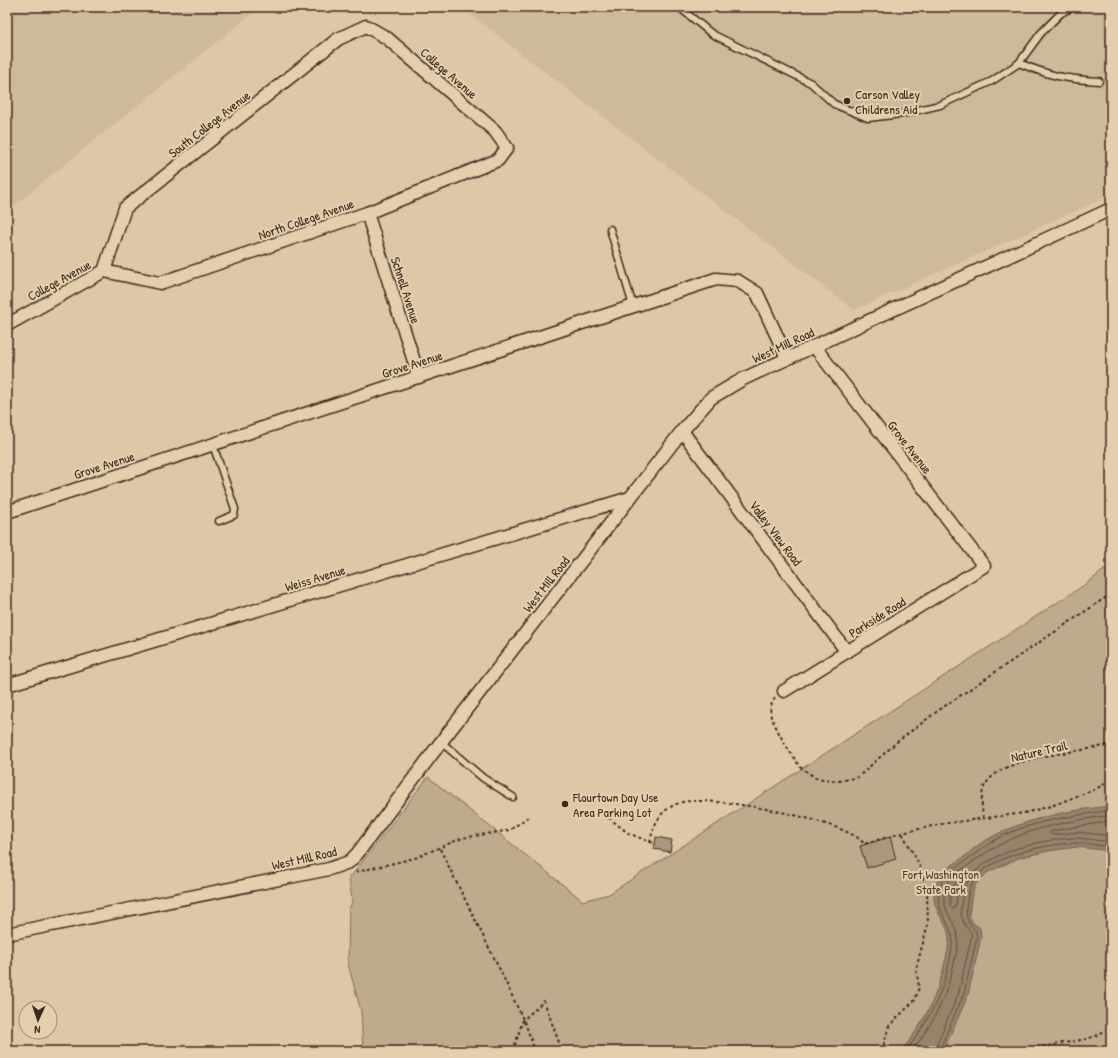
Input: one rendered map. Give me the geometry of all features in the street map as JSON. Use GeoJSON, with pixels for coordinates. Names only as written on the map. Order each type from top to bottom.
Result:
{"type":"FeatureCollection","features":[{"type":"Feature","properties":{"kind":"street","name":"College Avenue"},"geometry":{"type":"LineString","coordinates":[[366,26],[387,38],[495,131],[507,148]]}},
{"type":"Feature","properties":{"kind":"street","name":"South College Avenue"},"geometry":{"type":"LineString","coordinates":[[104,271],[125,208],[338,39],[366,26]]}},
{"type":"Feature","properties":{"kind":"street","name":"North College Avenue"},"geometry":{"type":"LineString","coordinates":[[104,271],[160,283],[367,213],[498,160],[507,148]]}},
{"type":"Feature","properties":{"kind":"street","name":"West Mill Road"},"geometry":{"type":"LineString","coordinates":[[7,934],[341,866],[357,854],[441,742],[701,407],[717,394],[788,358],[1111,209]]}},
{"type":"Feature","properties":{"kind":"street","name":"Schnell Avenue"},"geometry":{"type":"LineString","coordinates":[[367,213],[419,377]]}},
{"type":"Feature","properties":{"kind":"street","name":"College Avenue"},"geometry":{"type":"LineString","coordinates":[[7,325],[104,271]]}},
{"type":"Feature","properties":{"kind":"street","name":"Grove Avenue"},"geometry":{"type":"LineString","coordinates":[[7,512],[716,279],[738,281],[757,293],[788,358]]}},
{"type":"Feature","properties":{"kind":"street","name":"Grove Avenue"},"geometry":{"type":"LineString","coordinates":[[814,346],[984,566]]}},
{"type":"Feature","properties":{"kind":"street","name":"Valley View Road"},"geometry":{"type":"LineString","coordinates":[[682,431],[848,652]]}},
{"type":"Feature","properties":{"kind":"street","name":"Weiss Avenue"},"geometry":{"type":"LineString","coordinates":[[7,685],[630,498]]}},
{"type":"Feature","properties":{"kind":"street","name":"Parkside Road"},"geometry":{"type":"LineString","coordinates":[[784,691],[984,566]]}},
{"type":"Feature","properties":{"kind":"lane"},"geometry":{"type":"LineString","coordinates":[[679,7],[712,34],[811,83],[834,104],[868,118],[901,114],[940,105],[992,81],[1019,63],[1041,32],[1061,13],[1073,7]]}},
{"type":"Feature","properties":{"kind":"lane"},"geometry":{"type":"LineString","coordinates":[[1019,63],[1047,75],[1069,79],[1099,81]]}},
{"type":"Feature","properties":{"kind":"lane"},"geometry":{"type":"LineString","coordinates":[[610,229],[633,306]]}},
{"type":"Feature","properties":{"kind":"lane"},"geometry":{"type":"LineString","coordinates":[[213,444],[235,509],[234,515],[219,521]]}},
{"type":"Feature","properties":{"kind":"lane"},"geometry":{"type":"LineString","coordinates":[[441,742],[483,778],[513,797]]}},
{"type":"Feature","properties":{"kind":"path"},"geometry":{"type":"LineString","coordinates":[[784,691],[773,700],[770,707],[771,717],[783,742],[800,767],[816,778],[840,781],[858,776],[898,741],[939,710],[1111,594]]}},
{"type":"Feature","properties":{"kind":"path","name":"Nature Trail"},"geometry":{"type":"LineString","coordinates":[[983,818],[982,799],[985,786],[994,774],[1017,763],[1097,749],[1111,744]]}},
{"type":"Feature","properties":{"kind":"path"},"geometry":{"type":"LineString","coordinates":[[650,842],[654,823],[663,812],[680,803],[699,800],[752,806],[798,816],[856,835],[864,844],[902,833],[983,818],[1024,813],[1050,806],[1096,789],[1111,780]]}},
{"type":"Feature","properties":{"kind":"path"},"geometry":{"type":"LineString","coordinates":[[604,814],[628,833],[655,843]]}},
{"type":"Feature","properties":{"kind":"path"},"geometry":{"type":"LineString","coordinates":[[349,874],[415,858],[470,836],[501,833],[510,830],[528,817]]}},
{"type":"Feature","properties":{"kind":"path"},"geometry":{"type":"LineString","coordinates":[[882,1051],[889,1026],[915,1000],[919,987],[916,970],[928,924],[927,892],[919,864],[902,833]]}},
{"type":"Feature","properties":{"kind":"path"},"geometry":{"type":"LineString","coordinates":[[440,849],[460,885],[523,1020],[535,1051]]}},
{"type":"Feature","properties":{"kind":"path"},"geometry":{"type":"LineString","coordinates":[[513,1051],[523,1020],[544,1001],[562,1051]]}},
{"type":"Feature","properties":{"kind":"path"},"geometry":{"type":"LineString","coordinates":[[1019,1051],[1086,1039],[1096,1036],[1111,1027]]}},
{"type":"Feature","properties":{"kind":"shaded area"},"geometry":{"type":"Polygon","coordinates":[[[7,7],[260,7],[7,211],[7,7]]]}},
{"type":"Feature","properties":{"kind":"shaded area","name":"Carson Valley Childrens Aid"},"geometry":{"type":"Polygon","coordinates":[[[461,7],[1111,7],[1111,195],[854,310],[461,7]]]}},
{"type":"Feature","properties":{"kind":"green space","name":"Fort Washington State Park"},"geometry":{"type":"Polygon","coordinates":[[[1111,564],[1111,1051],[363,1051],[361,1011],[348,964],[349,908],[352,903],[349,876],[352,875],[428,777],[583,901],[609,894],[1089,582],[1111,564]]]}},
{"type":"Feature","properties":{"kind":"water"},"geometry":{"type":"Polygon","coordinates":[[[1111,806],[1111,851],[1077,847],[1021,857],[988,872],[975,885],[969,915],[973,923],[980,928],[981,937],[968,995],[946,1045],[942,1051],[901,1051],[929,1010],[942,975],[949,938],[948,931],[934,900],[936,884],[941,875],[975,847],[1013,827],[1062,813],[1111,806]]]}},
{"type":"Feature","properties":{"kind":"building"},"geometry":{"type":"Polygon","coordinates":[[[656,837],[672,840],[670,852],[654,849],[656,837]]]}},
{"type":"Feature","properties":{"kind":"building"},"geometry":{"type":"Polygon","coordinates":[[[890,837],[896,859],[867,868],[860,846],[890,837]]]}},
{"type":"Feature","properties":{"kind":"place","name":"Carson Valley Childrens Aid"},"geometry":{"type":"Point","coordinates":[847,101]}},
{"type":"Feature","properties":{"kind":"place","name":"Flourtown Day Use Area Parking Lot"},"geometry":{"type":"Point","coordinates":[565,804]}}]}
